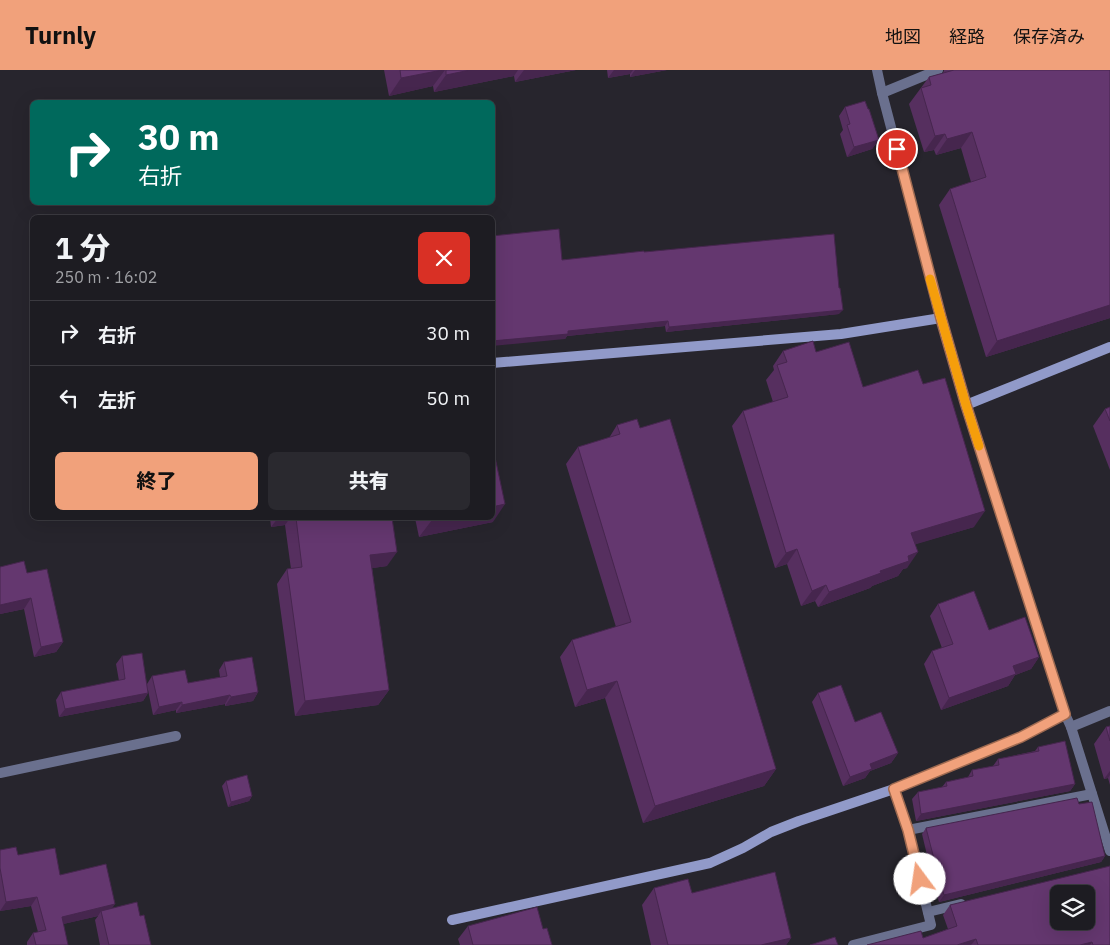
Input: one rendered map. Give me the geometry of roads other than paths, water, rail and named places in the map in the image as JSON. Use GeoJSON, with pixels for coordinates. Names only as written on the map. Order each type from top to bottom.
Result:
{"type":"FeatureCollection","features":[{"type":"Feature","properties":{"kind":"street"},"geometry":{"type":"LineString","coordinates":[[877,70],[941,318],[966,405],[1110,851]]}},
{"type":"Feature","properties":{"kind":"street"},"geometry":{"type":"LineString","coordinates":[[882,93],[938,70]]}},
{"type":"Feature","properties":{"kind":"street"},"geometry":{"type":"LineString","coordinates":[[495,363],[841,334],[941,318]]}},
{"type":"Feature","properties":{"kind":"street"},"geometry":{"type":"LineString","coordinates":[[966,405],[1110,347]]}},
{"type":"Feature","properties":{"kind":"street"},"geometry":{"type":"LineString","coordinates":[[1071,727],[1110,711]]}},
{"type":"Feature","properties":{"kind":"street"},"geometry":{"type":"LineString","coordinates":[[452,920],[710,863],[799,820],[894,789],[1021,737],[1065,714]]}},
{"type":"Feature","properties":{"kind":"street"},"geometry":{"type":"LineString","coordinates":[[0,773],[176,736]]}},
{"type":"Feature","properties":{"kind":"street"},"geometry":{"type":"LineString","coordinates":[[852,945],[932,925],[908,830],[894,789]]}},
{"type":"Feature","properties":{"kind":"street"},"geometry":{"type":"LineString","coordinates":[[908,830],[1092,794]]}},
{"type":"Feature","properties":{"kind":"street"},"geometry":{"type":"LineString","coordinates":[[928,912],[967,903]]}}]}
